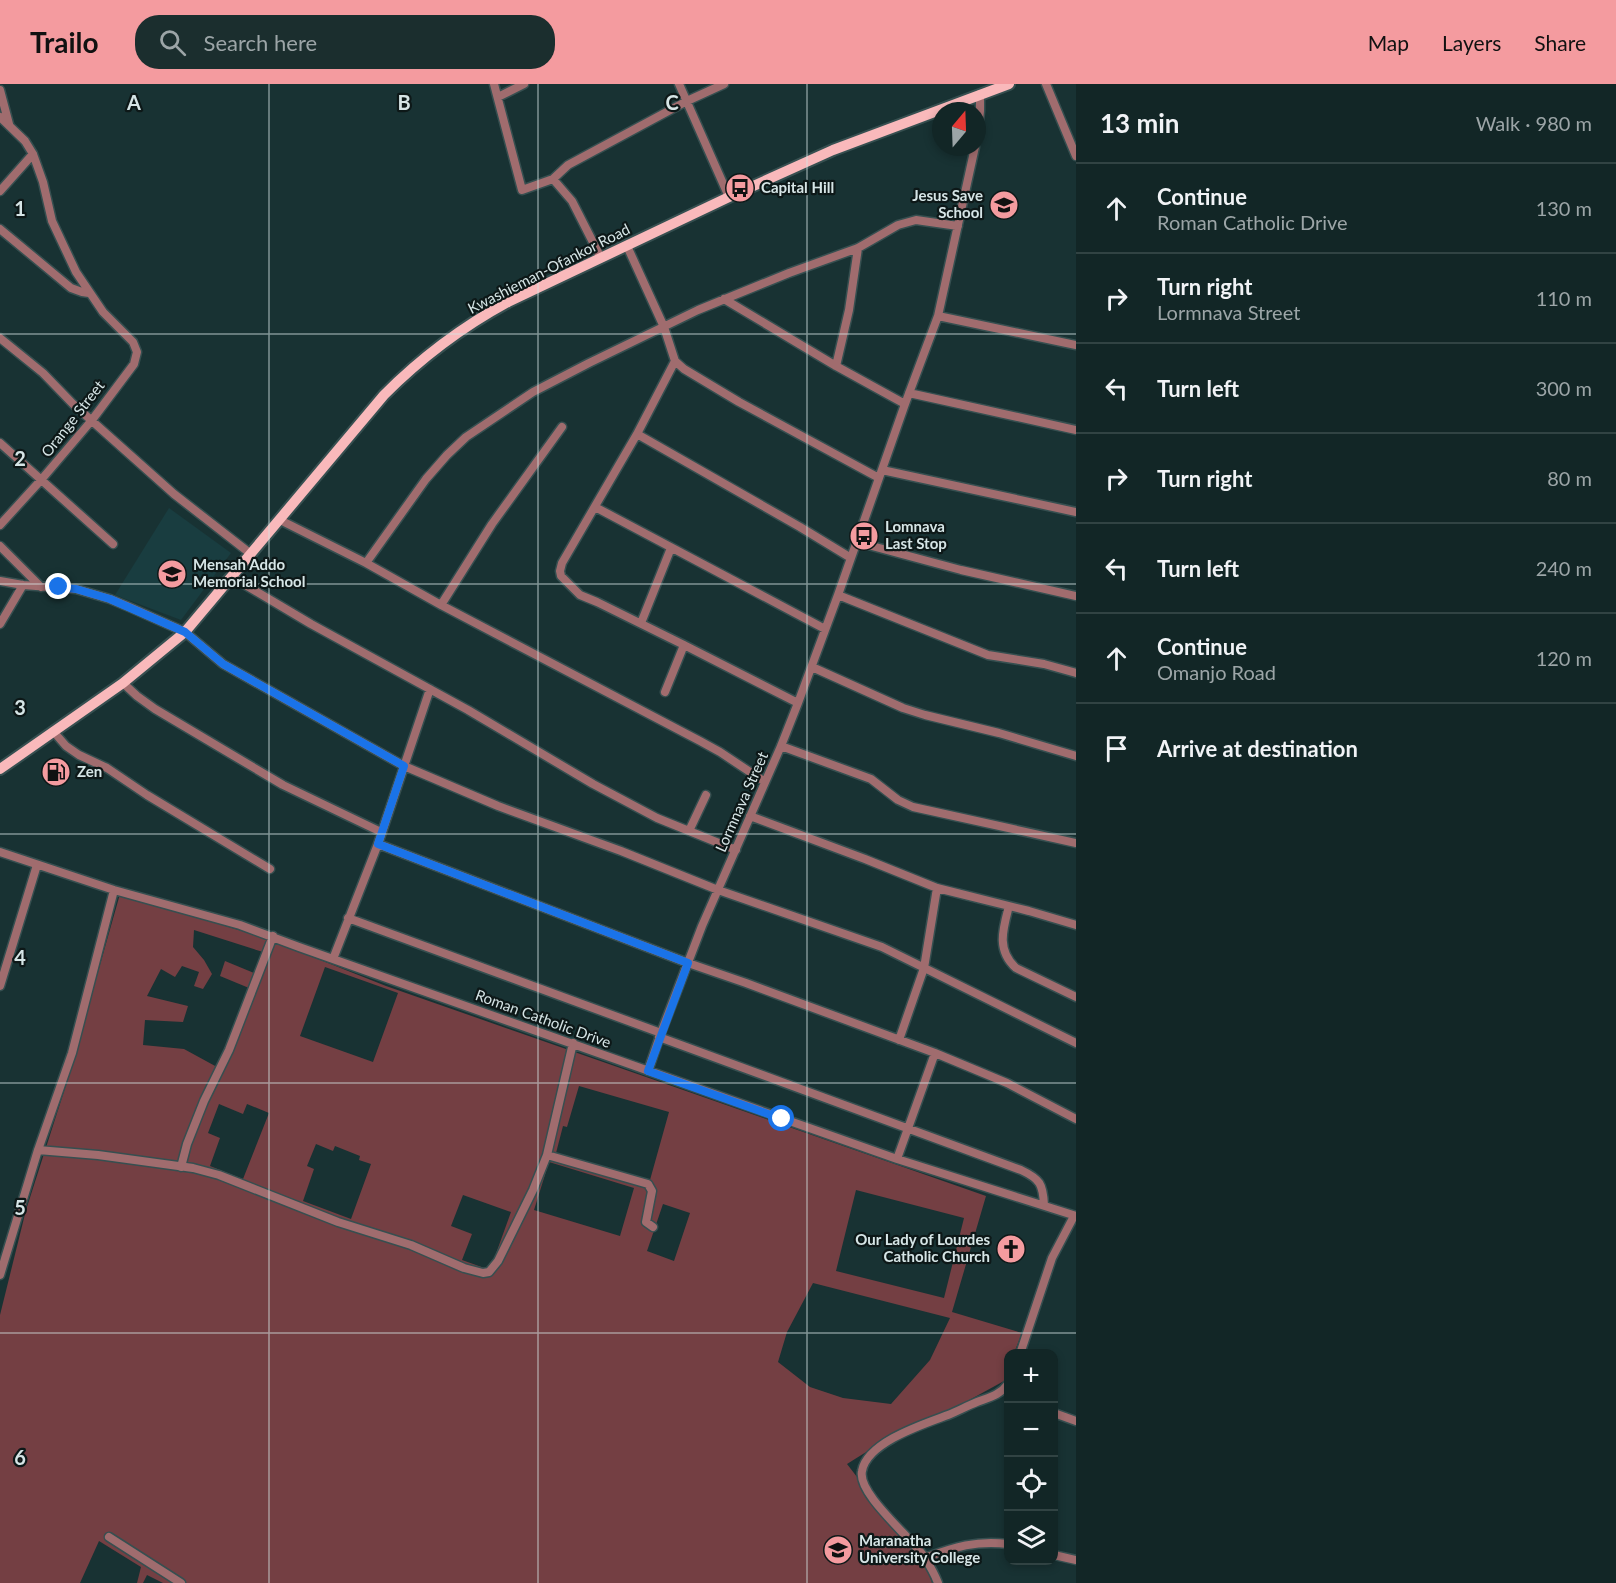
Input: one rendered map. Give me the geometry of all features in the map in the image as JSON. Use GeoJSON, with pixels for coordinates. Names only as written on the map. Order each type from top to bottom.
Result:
{"type":"FeatureCollection","features":[{"type":"Feature","properties":{"kind":"main road","name":"Kwashieman-Ofankor Road"},"geometry":{"type":"LineString","coordinates":[[0,769],[123,683],[185,632],[384,395],[442,343],[488,313],[729,197],[833,150],[1009,84]]}},
{"type":"Feature","properties":{"kind":"street"},"geometry":{"type":"LineString","coordinates":[[494,84],[522,190],[553,179],[568,165],[687,101],[724,84]]}},
{"type":"Feature","properties":{"kind":"street"},"geometry":{"type":"LineString","coordinates":[[498,97],[524,84]]}},
{"type":"Feature","properties":{"kind":"street"},"geometry":{"type":"LineString","coordinates":[[679,84],[729,197]]}},
{"type":"Feature","properties":{"kind":"street"},"geometry":{"type":"LineString","coordinates":[[1046,84],[1076,156]]}},
{"type":"Feature","properties":{"kind":"street"},"geometry":{"type":"LineString","coordinates":[[0,90],[9,124]]}},
{"type":"Feature","properties":{"kind":"street"},"geometry":{"type":"LineString","coordinates":[[980,94],[980,102]]}},
{"type":"Feature","properties":{"kind":"street"},"geometry":{"type":"LineString","coordinates":[[0,117],[25,141],[33,154],[43,182],[52,221],[69,259],[89,293]]}},
{"type":"Feature","properties":{"kind":"street"},"geometry":{"type":"LineString","coordinates":[[0,191],[33,154]]}},
{"type":"Feature","properties":{"kind":"street","name":"Lormnava Street"},"geometry":{"type":"LineString","coordinates":[[648,1071],[688,963],[781,746],[812,667],[904,404],[938,316],[973,156]]}},
{"type":"Feature","properties":{"kind":"street"},"geometry":{"type":"LineString","coordinates":[[553,179],[572,201],[601,258]]}},
{"type":"Feature","properties":{"kind":"street"},"geometry":{"type":"LineString","coordinates":[[366,563],[426,479],[466,437],[532,392],[724,299],[858,248],[886,231],[909,221],[923,220],[958,226]]}},
{"type":"Feature","properties":{"kind":"street"},"geometry":{"type":"LineString","coordinates":[[0,229],[71,288],[89,293]]}},
{"type":"Feature","properties":{"kind":"street"},"geometry":{"type":"LineString","coordinates":[[627,246],[663,327],[675,362],[739,402],[881,474],[1076,512]]}},
{"type":"Feature","properties":{"kind":"street"},"geometry":{"type":"LineString","coordinates":[[836,366],[849,310],[858,248]]}},
{"type":"Feature","properties":{"kind":"street","name":"Orange Street"},"geometry":{"type":"LineString","coordinates":[[0,525],[92,420],[134,364],[137,352],[133,342],[112,322],[89,293]]}},
{"type":"Feature","properties":{"kind":"street"},"geometry":{"type":"LineString","coordinates":[[724,299],[904,404]]}},
{"type":"Feature","properties":{"kind":"street"},"geometry":{"type":"LineString","coordinates":[[938,316],[1075,342]]}},
{"type":"Feature","properties":{"kind":"street"},"geometry":{"type":"LineString","coordinates":[[0,338],[43,373],[73,404],[174,494],[251,554]]}},
{"type":"Feature","properties":{"kind":"street"},"geometry":{"type":"LineString","coordinates":[[675,362],[637,434],[562,563],[561,576],[580,595],[641,623],[798,703]]}},
{"type":"Feature","properties":{"kind":"street"},"geometry":{"type":"LineString","coordinates":[[909,393],[1076,430]]}},
{"type":"Feature","properties":{"kind":"street"},"geometry":{"type":"LineString","coordinates":[[441,605],[492,524],[562,427]]}},
{"type":"Feature","properties":{"kind":"street"},"geometry":{"type":"LineString","coordinates":[[637,434],[851,558]]}},
{"type":"Feature","properties":{"kind":"street"},"geometry":{"type":"LineString","coordinates":[[0,443],[113,544]]}},
{"type":"Feature","properties":{"kind":"street"},"geometry":{"type":"LineString","coordinates":[[595,507],[825,629]]}},
{"type":"Feature","properties":{"kind":"street"},"geometry":{"type":"LineString","coordinates":[[280,520],[366,563],[700,741],[765,782]]}},
{"type":"Feature","properties":{"kind":"street"},"geometry":{"type":"LineString","coordinates":[[857,542],[961,570],[1076,596]]}},
{"type":"Feature","properties":{"kind":"street"},"geometry":{"type":"LineString","coordinates":[[0,546],[41,586]]}},
{"type":"Feature","properties":{"kind":"street"},"geometry":{"type":"LineString","coordinates":[[641,623],[671,548]]}},
{"type":"Feature","properties":{"kind":"street"},"geometry":{"type":"LineString","coordinates":[[232,577],[311,624],[468,710],[593,784],[657,818],[736,850]]}},
{"type":"Feature","properties":{"kind":"street"},"geometry":{"type":"LineString","coordinates":[[0,581],[76,589],[129,606],[185,632],[223,664],[404,766],[498,806],[621,851],[718,890],[882,947],[1076,1043]]}},
{"type":"Feature","properties":{"kind":"street"},"geometry":{"type":"LineString","coordinates":[[0,624],[23,585]]}},
{"type":"Feature","properties":{"kind":"street"},"geometry":{"type":"LineString","coordinates":[[838,595],[988,655],[1044,664],[1076,674]]}},
{"type":"Feature","properties":{"kind":"street"},"geometry":{"type":"LineString","coordinates":[[665,692],[684,645]]}},
{"type":"Feature","properties":{"kind":"street"},"geometry":{"type":"LineString","coordinates":[[812,667],[903,708],[1076,756]]}},
{"type":"Feature","properties":{"kind":"street"},"geometry":{"type":"LineString","coordinates":[[123,683],[154,709],[283,785],[381,832]]}},
{"type":"Feature","properties":{"kind":"street"},"geometry":{"type":"LineString","coordinates":[[333,959],[378,844],[430,689]]}},
{"type":"Feature","properties":{"kind":"street"},"geometry":{"type":"LineString","coordinates":[[53,731],[66,746],[79,755],[107,768],[147,795],[270,869]]}},
{"type":"Feature","properties":{"kind":"street"},"geometry":{"type":"LineString","coordinates":[[781,746],[871,779],[898,800],[913,807],[1076,843]]}},
{"type":"Feature","properties":{"kind":"street"},"geometry":{"type":"LineString","coordinates":[[689,831],[706,795]]}},
{"type":"Feature","properties":{"kind":"street"},"geometry":{"type":"LineString","coordinates":[[750,816],[937,888],[1076,925]]}},
{"type":"Feature","properties":{"kind":"street"},"geometry":{"type":"LineString","coordinates":[[378,844],[688,963],[935,1053],[1007,1083],[1076,1119]]}},
{"type":"Feature","properties":{"kind":"street","name":"Roman Catholic Drive"},"geometry":{"type":"LineString","coordinates":[[0,852],[114,890],[273,936],[897,1159],[1075,1216]]}},
{"type":"Feature","properties":{"kind":"street"},"geometry":{"type":"LineString","coordinates":[[0,986],[37,865]]}},
{"type":"Feature","properties":{"kind":"street"},"geometry":{"type":"LineString","coordinates":[[899,1040],[924,968],[937,888]]}},
{"type":"Feature","properties":{"kind":"street"},"geometry":{"type":"LineString","coordinates":[[0,1275],[38,1150],[72,1053],[114,890]]}},
{"type":"Feature","properties":{"kind":"street"},"geometry":{"type":"LineString","coordinates":[[1009,906],[1002,944],[1011,963],[1016,968],[1076,997]]}},
{"type":"Feature","properties":{"kind":"street"},"geometry":{"type":"LineString","coordinates":[[348,918],[908,1130],[1021,1170],[1035,1176],[1042,1189],[1044,1205]]}},
{"type":"Feature","properties":{"kind":"street"},"geometry":{"type":"LineString","coordinates":[[181,1167],[204,1101],[229,1050],[273,936]]}},
{"type":"Feature","properties":{"kind":"street"},"geometry":{"type":"LineString","coordinates":[[38,1150],[98,1155],[193,1168],[219,1175],[338,1222],[411,1245],[464,1268],[483,1273],[489,1272],[498,1261],[533,1191],[547,1155],[573,1043]]}},
{"type":"Feature","properties":{"kind":"street"},"geometry":{"type":"LineString","coordinates":[[897,1159],[935,1053]]}},
{"type":"Feature","properties":{"kind":"street"},"geometry":{"type":"LineString","coordinates":[[547,1155],[648,1184],[652,1191],[646,1222],[653,1227]]}},
{"type":"Feature","properties":{"kind":"street"},"geometry":{"type":"LineString","coordinates":[[1021,1349],[1052,1258],[1075,1216]]}},
{"type":"Feature","properties":{"kind":"street"},"geometry":{"type":"LineString","coordinates":[[938,1583],[925,1558],[872,1498],[861,1479],[861,1471],[874,1451],[904,1431],[1004,1393]]}},
{"type":"Feature","properties":{"kind":"street"},"geometry":{"type":"LineString","coordinates":[[1058,1415],[1076,1421]]}},
{"type":"Feature","properties":{"kind":"street"},"geometry":{"type":"LineString","coordinates":[[109,1537],[181,1583]]}},
{"type":"Feature","properties":{"kind":"street"},"geometry":{"type":"LineString","coordinates":[[925,1558],[969,1544],[1004,1544]]}},
{"type":"Feature","properties":{"kind":"street"},"geometry":{"type":"LineString","coordinates":[[1058,1556],[1076,1560]]}},
{"type":"Feature","properties":{"kind":"shaded area","name":"Mensah Addo Memorial School"},"geometry":{"type":"Polygon","coordinates":[[[169,508],[231,553],[181,620],[115,595],[169,508]]]}},
{"type":"Feature","properties":{"kind":"shaded area"},"geometry":{"type":"Polygon","coordinates":[[[120,894],[265,938],[386,986],[986,1196],[952,1312],[1022,1333],[1016,1349],[1004,1349],[1004,1381],[951,1410],[906,1427],[847,1464],[928,1569],[932,1583],[163,1583],[147,1575],[143,1583],[137,1583],[141,1567],[99,1541],[80,1583],[0,1583],[0,1315],[26,1210],[66,1085],[120,894]],[[194,930],[193,947],[212,974],[203,989],[194,986],[199,972],[182,966],[175,977],[161,969],[147,996],[188,1006],[183,1022],[145,1020],[143,1045],[184,1049],[217,1067],[249,988],[220,976],[225,961],[254,973],[263,952],[194,930]],[[325,967],[300,1036],[373,1062],[398,993],[325,967]],[[579,1086],[567,1127],[563,1126],[556,1153],[650,1180],[669,1112],[579,1086]],[[219,1104],[208,1133],[220,1138],[210,1166],[243,1179],[269,1113],[247,1104],[243,1114],[219,1104]],[[316,1144],[307,1166],[314,1169],[303,1201],[351,1219],[371,1164],[359,1160],[360,1156],[335,1146],[333,1151],[316,1144]],[[549,1162],[534,1210],[620,1236],[634,1188],[549,1162]],[[856,1190],[836,1271],[944,1298],[964,1218],[856,1190]],[[463,1195],[451,1226],[472,1234],[462,1260],[490,1270],[511,1212],[463,1195]],[[663,1204],[647,1251],[674,1261],[690,1213],[663,1204]],[[813,1283],[787,1332],[778,1362],[810,1387],[843,1398],[891,1404],[930,1360],[950,1318],[813,1283]]]}},
{"type":"Feature","properties":{"kind":"place","name":"Capital Hill"},"geometry":{"type":"Point","coordinates":[740,188]}},
{"type":"Feature","properties":{"kind":"place","name":"Jesus Save School"},"geometry":{"type":"Point","coordinates":[1004,205]}},
{"type":"Feature","properties":{"kind":"place","name":"Lomnava Last Stop"},"geometry":{"type":"Point","coordinates":[864,536]}},
{"type":"Feature","properties":{"kind":"place","name":"Mensah Addo Memorial School"},"geometry":{"type":"Point","coordinates":[172,574]}},
{"type":"Feature","properties":{"kind":"place","name":"Zen"},"geometry":{"type":"Point","coordinates":[56,772]}},
{"type":"Feature","properties":{"kind":"place","name":"Our Lady of Lourdes Catholic Church"},"geometry":{"type":"Point","coordinates":[1011,1249]}},
{"type":"Feature","properties":{"kind":"place","name":"Maranatha University College"},"geometry":{"type":"Point","coordinates":[838,1550]}},
{"type":"Feature","properties":{"kind":"route"},"geometry":{"type":"LineString","coordinates":[[59,587],[91,592],[129,606],[185,632],[223,664],[404,766],[378,844],[688,963],[648,1071],[782,1119]]}}]}
